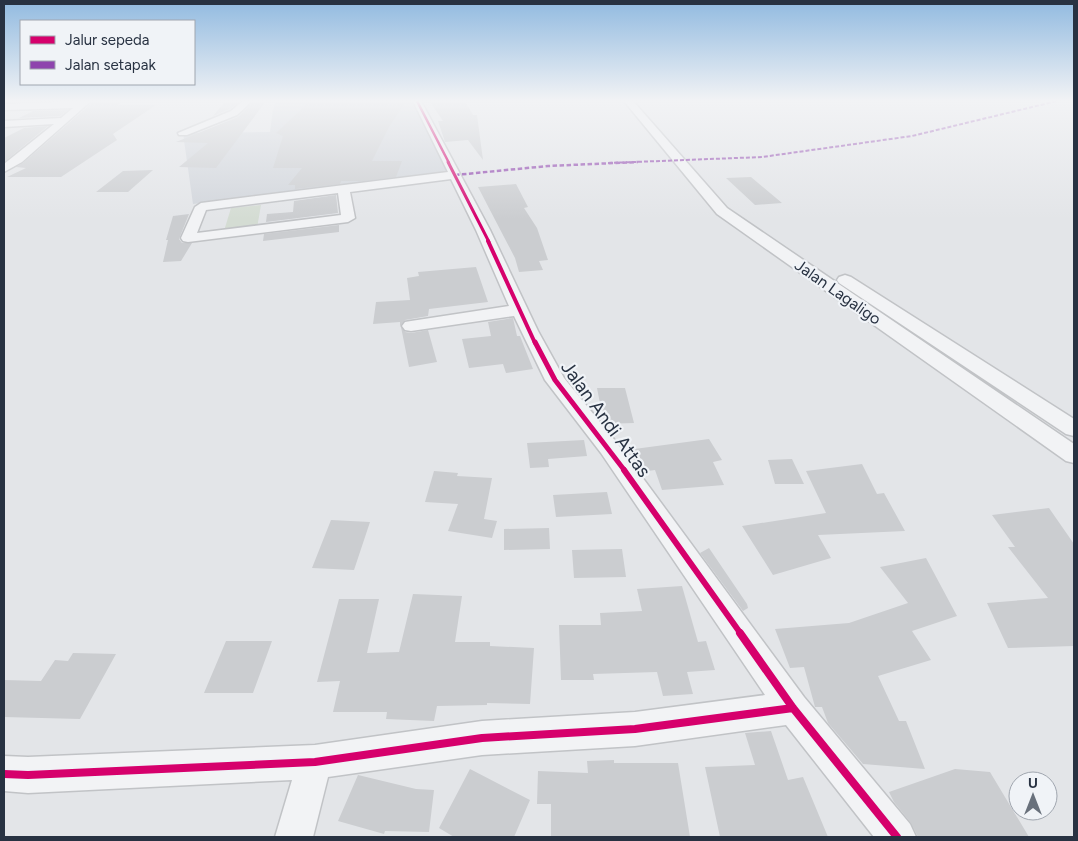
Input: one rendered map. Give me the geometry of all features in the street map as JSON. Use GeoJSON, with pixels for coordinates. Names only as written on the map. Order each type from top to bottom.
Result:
{"type":"FeatureCollection","features":[{"type":"Feature","properties":{"kind":"street"},"geometry":{"type":"LineString","coordinates":[[5,167],[39,140]]}},
{"type":"Feature","properties":{"kind":"street","name":"Jalan Andi Attas"},"geometry":{"type":"LineString","coordinates":[[437,140],[483,230],[519,310],[555,380],[610,448],[793,708],[897,837]]}},
{"type":"Feature","properties":{"kind":"street","name":"Jalan Lagaligo"},"geometry":{"type":"LineString","coordinates":[[662,140],[722,211],[1074,455]]}},
{"type":"Feature","properties":{"kind":"street","name":"Jalan Lagaligo"},"geometry":{"type":"LineString","coordinates":[[677,140],[736,206],[1074,429]]}},
{"type":"Feature","properties":{"kind":"street"},"geometry":{"type":"LineString","coordinates":[[344,190],[348,218],[188,238],[201,207],[455,176]]}},
{"type":"Feature","properties":{"kind":"street"},"geometry":{"type":"LineString","coordinates":[[411,326],[519,310]]}},
{"type":"Feature","properties":{"kind":"street"},"geometry":{"type":"LineString","coordinates":[[4,774],[28,775],[316,762],[482,738],[634,729],[793,708]]}},
{"type":"Feature","properties":{"kind":"street"},"geometry":{"type":"LineString","coordinates":[[294,837],[316,762]]}},
{"type":"Feature","properties":{"kind":"shaded area"},"geometry":{"type":"Polygon","coordinates":[[[184,140],[432,140],[448,175],[193,204],[184,140]]]}},
{"type":"Feature","properties":{"kind":"shaded area"},"geometry":{"type":"Polygon","coordinates":[[[261,205],[257,228],[224,231],[231,208],[261,205]]]}},
{"type":"Feature","properties":{"kind":"building"},"geometry":{"type":"Polygon","coordinates":[[[4,140],[31,140],[4,162],[4,140]]]}},
{"type":"Feature","properties":{"kind":"building"},"geometry":{"type":"Polygon","coordinates":[[[49,140],[117,140],[61,177],[7,177],[26,168],[16,167],[49,140]]]}},
{"type":"Feature","properties":{"kind":"building"},"geometry":{"type":"Polygon","coordinates":[[[180,140],[237,140],[216,168],[179,167],[208,143],[176,142],[180,140]]]}},
{"type":"Feature","properties":{"kind":"building"},"geometry":{"type":"Polygon","coordinates":[[[282,140],[382,140],[372,161],[402,161],[396,177],[364,181],[341,181],[340,184],[295,189],[295,185],[288,185],[302,168],[273,168],[282,140]]]}},
{"type":"Feature","properties":{"kind":"building"},"geometry":{"type":"Polygon","coordinates":[[[444,140],[465,140],[445,142],[444,140]]]}},
{"type":"Feature","properties":{"kind":"building"},"geometry":{"type":"Polygon","coordinates":[[[468,140],[480,140],[483,160],[468,140]]]}},
{"type":"Feature","properties":{"kind":"building"},"geometry":{"type":"Polygon","coordinates":[[[153,170],[128,192],[96,192],[123,171],[153,170]]]}},
{"type":"Feature","properties":{"kind":"building"},"geometry":{"type":"Polygon","coordinates":[[[751,177],[782,203],[755,205],[726,178],[751,177]]]}},
{"type":"Feature","properties":{"kind":"building"},"geometry":{"type":"Polygon","coordinates":[[[516,184],[528,207],[524,208],[537,228],[548,260],[539,261],[543,270],[519,272],[515,258],[478,187],[516,184]]]}},
{"type":"Feature","properties":{"kind":"building"},"geometry":{"type":"Polygon","coordinates":[[[336,195],[338,213],[266,222],[267,214],[293,212],[294,201],[336,195]]]}},
{"type":"Feature","properties":{"kind":"building"},"geometry":{"type":"Polygon","coordinates":[[[189,214],[179,239],[182,243],[192,243],[181,261],[163,262],[168,240],[166,240],[173,216],[189,214]]]}},
{"type":"Feature","properties":{"kind":"building"},"geometry":{"type":"Polygon","coordinates":[[[339,225],[339,232],[263,241],[264,234],[339,225]]]}},
{"type":"Feature","properties":{"kind":"building"},"geometry":{"type":"Polygon","coordinates":[[[476,267],[488,302],[429,309],[428,316],[405,320],[400,326],[400,322],[373,324],[376,302],[410,300],[407,278],[419,276],[418,272],[476,267]]]}},
{"type":"Feature","properties":{"kind":"building"},"geometry":{"type":"Polygon","coordinates":[[[513,318],[517,336],[520,336],[533,369],[506,373],[503,364],[469,368],[462,339],[491,336],[488,322],[513,318]]]}},
{"type":"Feature","properties":{"kind":"building"},"geometry":{"type":"Polygon","coordinates":[[[401,327],[405,332],[411,333],[428,330],[437,362],[409,367],[401,327]]]}},
{"type":"Feature","properties":{"kind":"building"},"geometry":{"type":"Polygon","coordinates":[[[597,388],[625,388],[634,423],[604,424],[597,388]]]}},
{"type":"Feature","properties":{"kind":"building"},"geometry":{"type":"Polygon","coordinates":[[[709,439],[722,460],[713,462],[724,485],[662,490],[655,470],[641,472],[627,450],[709,439]]]}},
{"type":"Feature","properties":{"kind":"building"},"geometry":{"type":"Polygon","coordinates":[[[584,440],[587,456],[548,459],[549,467],[530,468],[527,443],[584,440]]]}},
{"type":"Feature","properties":{"kind":"building"},"geometry":{"type":"Polygon","coordinates":[[[792,459],[804,484],[775,484],[768,460],[792,459]]]}},
{"type":"Feature","properties":{"kind":"building"},"geometry":{"type":"Polygon","coordinates":[[[862,464],[877,494],[884,493],[905,531],[818,535],[831,558],[773,575],[742,526],[826,513],[806,471],[862,464]]]}},
{"type":"Feature","properties":{"kind":"building"},"geometry":{"type":"Polygon","coordinates":[[[434,471],[458,473],[457,476],[492,478],[484,519],[497,521],[492,538],[448,531],[458,504],[425,502],[434,471]]]}},
{"type":"Feature","properties":{"kind":"building"},"geometry":{"type":"Polygon","coordinates":[[[607,492],[612,514],[556,517],[553,495],[607,492]]]}},
{"type":"Feature","properties":{"kind":"building"},"geometry":{"type":"Polygon","coordinates":[[[1049,508],[1074,544],[1074,646],[1008,648],[987,603],[1048,598],[1008,547],[1015,547],[992,515],[1049,508]]]}},
{"type":"Feature","properties":{"kind":"building"},"geometry":{"type":"Polygon","coordinates":[[[331,520],[370,522],[354,570],[312,568],[331,520]]]}},
{"type":"Feature","properties":{"kind":"building"},"geometry":{"type":"Polygon","coordinates":[[[549,528],[550,549],[504,550],[504,529],[549,528]]]}},
{"type":"Feature","properties":{"kind":"building"},"geometry":{"type":"Polygon","coordinates":[[[709,548],[747,604],[748,608],[743,611],[700,553],[709,548]]]}},
{"type":"Feature","properties":{"kind":"building"},"geometry":{"type":"Polygon","coordinates":[[[622,549],[626,577],[574,578],[572,550],[622,549]]]}},
{"type":"Feature","properties":{"kind":"building"},"geometry":{"type":"Polygon","coordinates":[[[926,558],[957,616],[912,631],[931,660],[878,676],[899,721],[906,721],[925,769],[863,764],[828,723],[822,707],[815,707],[804,667],[790,668],[775,629],[849,623],[908,603],[880,567],[926,558]]]}},
{"type":"Feature","properties":{"kind":"building"},"geometry":{"type":"Polygon","coordinates":[[[682,586],[698,642],[706,641],[715,670],[687,672],[693,694],[663,696],[657,672],[593,674],[594,680],[561,680],[559,625],[601,625],[600,613],[642,611],[637,589],[682,586]]]}},
{"type":"Feature","properties":{"kind":"building"},"geometry":{"type":"Polygon","coordinates":[[[413,594],[462,596],[455,642],[490,642],[490,646],[534,648],[530,704],[487,703],[487,705],[437,706],[434,721],[386,719],[387,712],[333,712],[340,681],[317,682],[339,599],[379,599],[367,653],[399,652],[413,594]]]}},
{"type":"Feature","properties":{"kind":"building"},"geometry":{"type":"Polygon","coordinates":[[[226,641],[272,641],[253,693],[204,693],[226,641]]]}},
{"type":"Feature","properties":{"kind":"building"},"geometry":{"type":"Polygon","coordinates":[[[73,653],[116,654],[80,719],[4,717],[4,680],[41,681],[55,660],[68,661],[73,653]]]}},
{"type":"Feature","properties":{"kind":"building"},"geometry":{"type":"Polygon","coordinates":[[[771,731],[788,780],[803,777],[828,837],[720,837],[705,767],[755,765],[745,733],[771,731]]]}},
{"type":"Feature","properties":{"kind":"building"},"geometry":{"type":"Polygon","coordinates":[[[614,760],[614,763],[678,763],[690,837],[551,837],[551,804],[537,804],[538,771],[588,773],[587,761],[614,760]]]}},
{"type":"Feature","properties":{"kind":"building"},"geometry":{"type":"Polygon","coordinates":[[[470,769],[530,800],[514,837],[454,837],[439,828],[470,769]]]}},
{"type":"Feature","properties":{"kind":"building"},"geometry":{"type":"Polygon","coordinates":[[[955,769],[990,772],[1008,802],[1008,821],[1019,821],[1029,837],[918,837],[911,823],[894,802],[889,792],[955,769]]]}},
{"type":"Feature","properties":{"kind":"building"},"geometry":{"type":"Polygon","coordinates":[[[358,775],[416,789],[434,790],[429,832],[385,831],[384,834],[338,821],[358,775]]]}},
{"type":"Feature","properties":{"kind":"marked path"},"geometry":{"type":"LineString","coordinates":[[455,175],[548,166],[762,157],[882,140]]}},
{"type":"Feature","properties":{"kind":"cycle path"},"geometry":{"type":"LineString","coordinates":[[437,140],[483,230],[529,331],[555,380],[609,448],[793,708],[897,837]]}},
{"type":"Feature","properties":{"kind":"cycle path"},"geometry":{"type":"LineString","coordinates":[[4,774],[28,775],[315,762],[482,738],[635,729],[793,708]]}}]}
